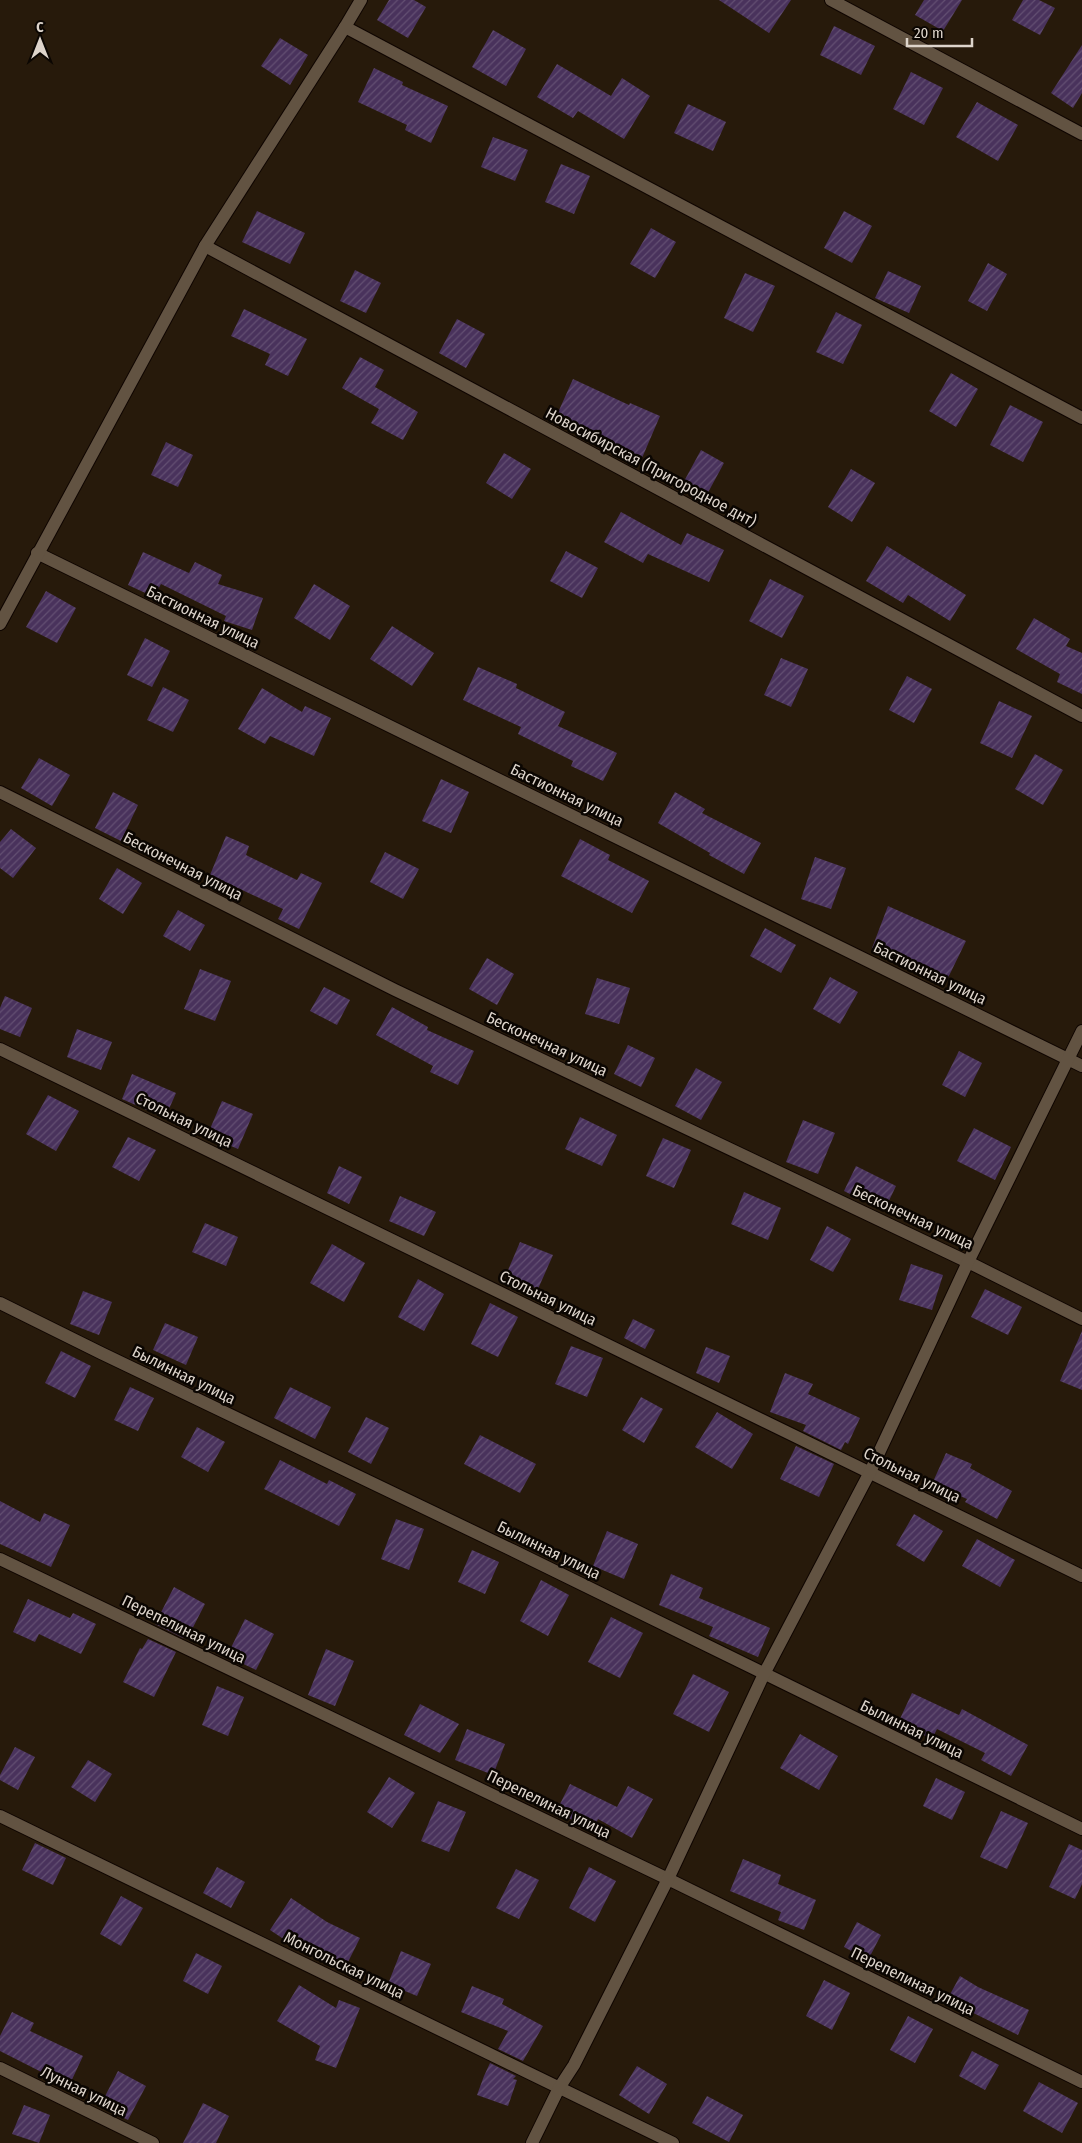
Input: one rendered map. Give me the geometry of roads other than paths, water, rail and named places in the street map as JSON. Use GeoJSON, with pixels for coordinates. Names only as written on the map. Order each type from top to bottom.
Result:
{"type":"FeatureCollection","features":[{"type":"Feature","properties":{"kind":"street"},"geometry":{"type":"LineString","coordinates":[[0,624],[205,246],[361,0]]}},
{"type":"Feature","properties":{"kind":"street"},"geometry":{"type":"LineString","coordinates":[[831,0],[1082,134]]}},
{"type":"Feature","properties":{"kind":"street"},"geometry":{"type":"LineString","coordinates":[[345,28],[1082,418]]}},
{"type":"Feature","properties":{"kind":"street","name":"Новосибирская (Пригородное днт)"},"geometry":{"type":"LineString","coordinates":[[205,246],[1082,716]]}},
{"type":"Feature","properties":{"kind":"street","name":"Бастионная улица"},"geometry":{"type":"LineString","coordinates":[[38,553],[1082,1066]]}},
{"type":"Feature","properties":{"kind":"street","name":"Бесконечная улица"},"geometry":{"type":"LineString","coordinates":[[0,792],[395,990],[968,1262],[1082,1319]]}},
{"type":"Feature","properties":{"kind":"street"},"geometry":{"type":"LineString","coordinates":[[532,2143],[559,2088],[574,2065],[668,1879],[764,1674],[870,1472],[968,1262],[1082,1031]]}},
{"type":"Feature","properties":{"kind":"street","name":"Стольная улица"},"geometry":{"type":"LineString","coordinates":[[0,1049],[1082,1576]]}},
{"type":"Feature","properties":{"kind":"street","name":"Былинная улица"},"geometry":{"type":"LineString","coordinates":[[0,1303],[514,1551],[1082,1830]]}},
{"type":"Feature","properties":{"kind":"street","name":"Перепелиная улица"},"geometry":{"type":"LineString","coordinates":[[0,1559],[668,1879],[1082,2082]]}},
{"type":"Feature","properties":{"kind":"street","name":"Монгольская улица"},"geometry":{"type":"LineString","coordinates":[[0,1816],[673,2143]]}},
{"type":"Feature","properties":{"kind":"street","name":"Лунная улица"},"geometry":{"type":"LineString","coordinates":[[0,2068],[154,2143]]}}]}
